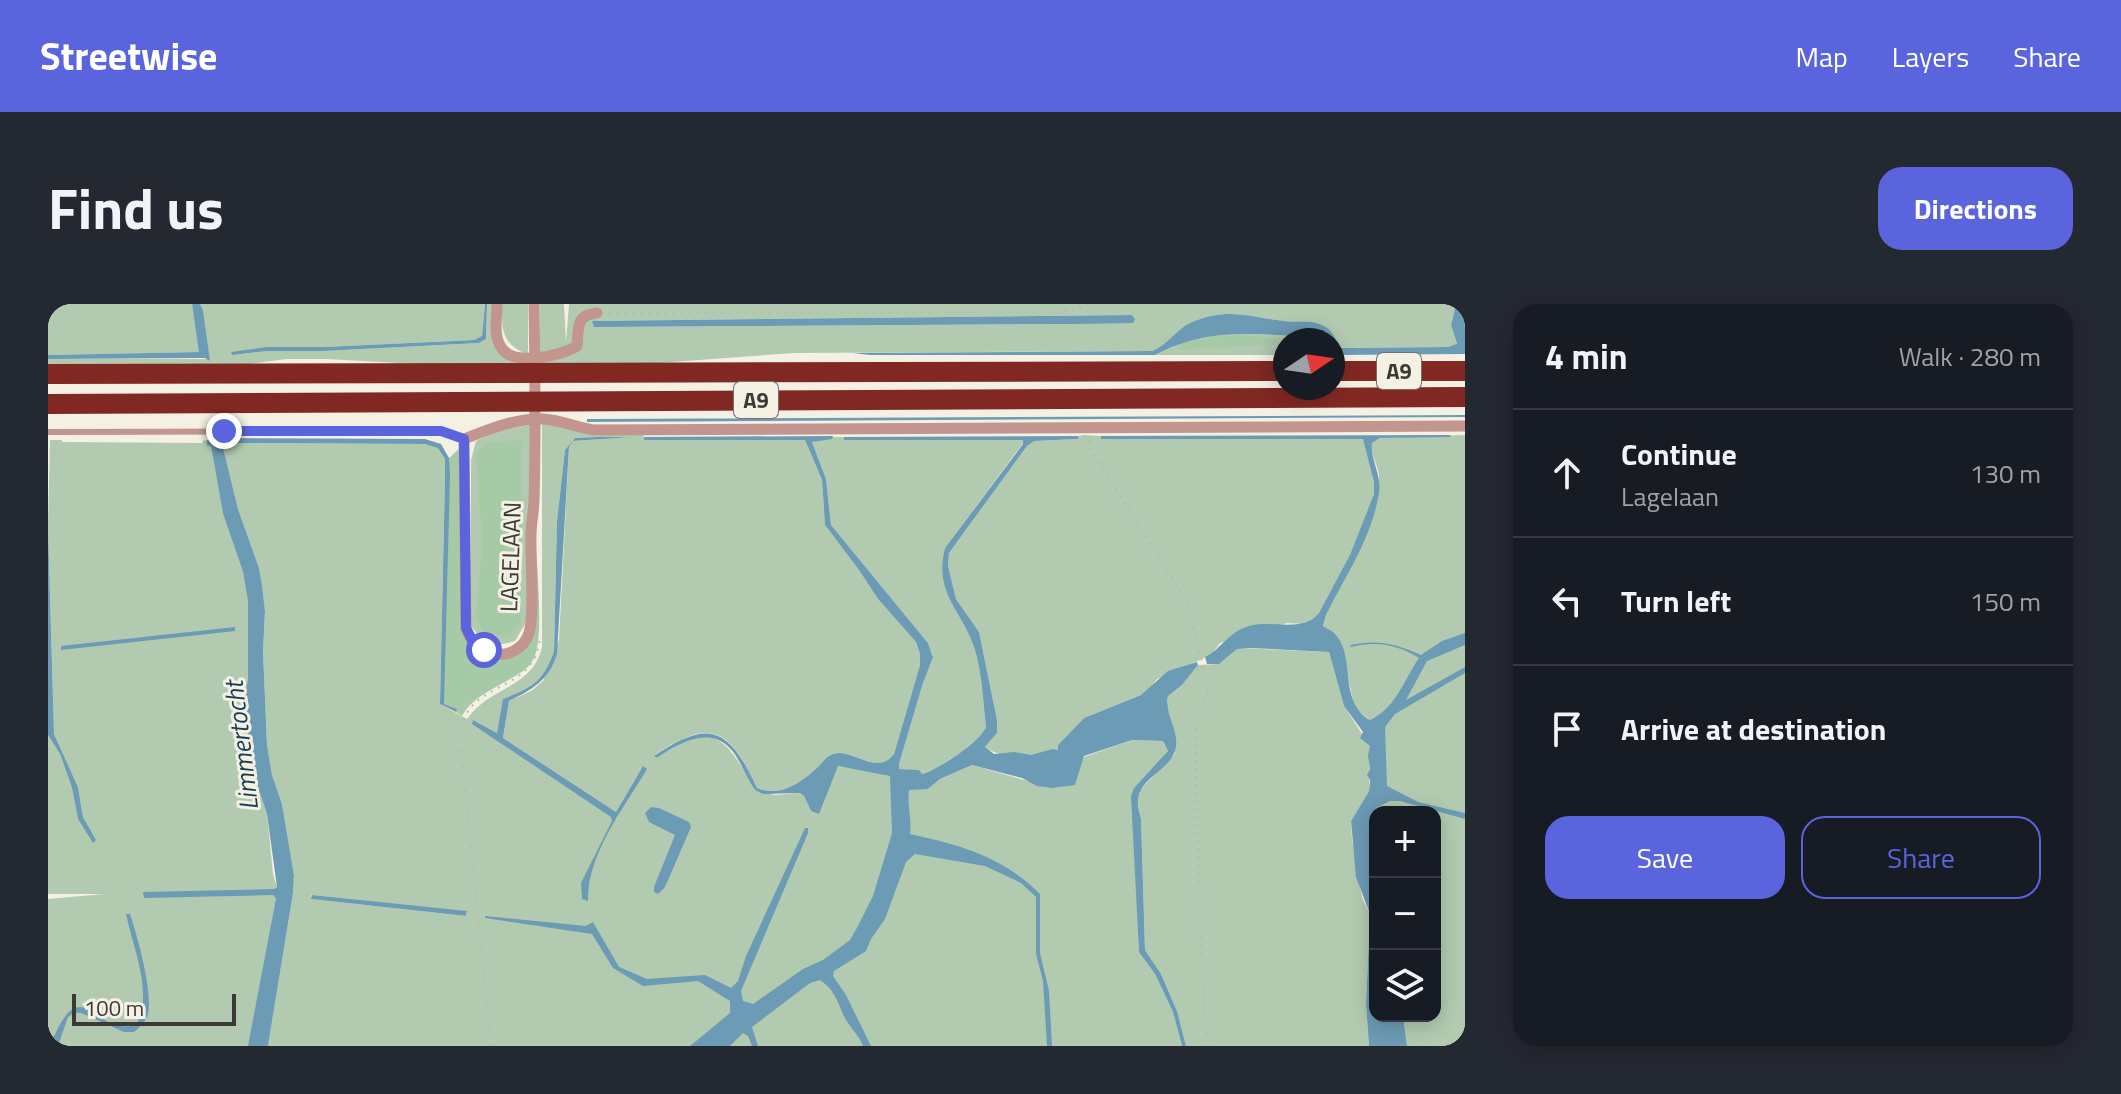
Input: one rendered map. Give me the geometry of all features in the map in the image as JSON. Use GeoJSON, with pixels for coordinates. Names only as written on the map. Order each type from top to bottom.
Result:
{"type":"FeatureCollection","features":[{"type":"Feature","properties":{"kind":"highway","name":"A9"},"geometry":{"type":"LineString","coordinates":[[48,374],[1273,371]]}},
{"type":"Feature","properties":{"kind":"highway","name":"A9"},"geometry":{"type":"LineString","coordinates":[[1345,371],[1465,371]]}},
{"type":"Feature","properties":{"kind":"highway","name":"A9"},"geometry":{"type":"LineString","coordinates":[[48,404],[1465,397]]}},
{"type":"Feature","properties":{"kind":"street"},"geometry":{"type":"LineString","coordinates":[[497,304],[499,343],[506,353],[519,358],[548,356],[573,349],[577,346],[580,321],[585,315],[597,313]]}},
{"type":"Feature","properties":{"kind":"street","name":"LAGELAAN"},"geometry":{"type":"LineString","coordinates":[[464,439],[466,628],[473,642],[484,650],[510,653],[523,644],[530,627],[535,430],[534,304]]}},
{"type":"Feature","properties":{"kind":"street"},"geometry":{"type":"LineString","coordinates":[[464,439],[527,419],[546,419],[593,430],[1465,426]]}},
{"type":"Feature","properties":{"kind":"lane"},"geometry":{"type":"LineString","coordinates":[[52,432],[441,431],[464,439]]}},
{"type":"Feature","properties":{"kind":"path"},"geometry":{"type":"LineString","coordinates":[[597,313],[1056,312],[1077,310],[1093,304]]}},
{"type":"Feature","properties":{"kind":"path"},"geometry":{"type":"LineString","coordinates":[[1089,427],[1091,450],[1187,602],[1205,675],[1207,691],[1195,731],[1201,943],[1209,1046]]}},
{"type":"Feature","properties":{"kind":"path"},"geometry":{"type":"LineString","coordinates":[[224,431],[230,455]]}},
{"type":"Feature","properties":{"kind":"path"},"geometry":{"type":"LineString","coordinates":[[52,432],[56,453]]}},
{"type":"Feature","properties":{"kind":"path"},"geometry":{"type":"LineString","coordinates":[[491,1046],[463,774],[462,724],[475,704],[530,669],[538,653],[540,625]]}},
{"type":"Feature","properties":{"kind":"green space"},"geometry":{"type":"Polygon","coordinates":[[[48,304],[192,304],[200,352],[48,355],[48,304]]]}},
{"type":"Feature","properties":{"kind":"green space"},"geometry":{"type":"Polygon","coordinates":[[[200,304],[485,304],[482,336],[474,340],[266,347],[232,355],[479,343],[486,339],[487,304],[494,304],[495,341],[527,364],[287,359],[249,364],[48,365],[48,359],[209,359],[200,304]]]}},
{"type":"Feature","properties":{"kind":"green space"},"geometry":{"type":"Polygon","coordinates":[[[502,304],[528,304],[528,355],[508,341],[502,321],[502,304]]]}},
{"type":"Feature","properties":{"kind":"green space"},"geometry":{"type":"Polygon","coordinates":[[[540,304],[564,304],[566,342],[569,304],[1456,304],[1451,325],[1457,345],[1448,347],[1345,348],[1345,328],[1228,314],[1192,322],[1152,351],[794,353],[645,364],[540,364],[540,304]],[[1131,315],[593,321],[594,327],[1074,324],[1131,315]]]}},
{"type":"Feature","properties":{"kind":"green space"},"geometry":{"type":"Polygon","coordinates":[[[1213,335],[1273,335],[1273,355],[1155,355],[1213,335]]]}},
{"type":"Feature","properties":{"kind":"green space"},"geometry":{"type":"Polygon","coordinates":[[[1214,337],[1273,338],[1273,344],[1180,350],[1180,343],[1214,337]]]}},
{"type":"Feature","properties":{"kind":"green space"},"geometry":{"type":"Polygon","coordinates":[[[542,421],[643,432],[644,440],[805,440],[822,480],[825,525],[878,599],[916,642],[920,654],[920,665],[894,754],[887,761],[879,763],[837,753],[799,782],[775,791],[757,788],[738,753],[717,735],[705,733],[691,736],[655,755],[657,758],[693,739],[706,737],[716,740],[735,757],[755,790],[775,795],[800,793],[811,811],[831,783],[837,766],[883,773],[928,789],[940,779],[972,765],[1052,788],[1080,765],[1084,757],[1132,740],[1163,741],[1168,751],[1165,756],[1134,788],[1139,951],[1155,974],[1173,1012],[1182,1046],[268,1046],[294,875],[282,804],[272,775],[267,745],[263,652],[265,611],[259,568],[238,509],[221,439],[229,438],[231,443],[425,444],[438,447],[445,459],[440,704],[467,719],[476,708],[520,680],[537,661],[542,647],[542,421]],[[631,437],[575,438],[565,450],[557,521],[554,651],[550,661],[536,682],[504,699],[497,733],[473,720],[616,819],[643,766],[616,812],[503,738],[509,701],[531,691],[543,681],[559,640],[569,447],[573,441],[631,437]],[[312,895],[312,899],[466,916],[467,912],[312,895]]]}},
{"type":"Feature","properties":{"kind":"green space"},"geometry":{"type":"Polygon","coordinates":[[[531,425],[527,621],[515,641],[495,644],[485,641],[471,626],[471,460],[476,441],[501,429],[531,425]]]}},
{"type":"Feature","properties":{"kind":"green space"},"geometry":{"type":"Polygon","coordinates":[[[1465,435],[1465,1046],[1407,1046],[1404,1022],[1441,1022],[1441,806],[1376,806],[1385,712],[1370,720],[1357,710],[1341,645],[1323,627],[1373,515],[1379,480],[1372,443],[1380,438],[1465,435]]]}},
{"type":"Feature","properties":{"kind":"green space"},"geometry":{"type":"Polygon","coordinates":[[[1078,436],[1101,436],[1101,439],[1363,438],[1373,473],[1374,494],[1348,559],[1314,620],[1304,624],[1287,623],[1220,643],[1211,655],[1157,679],[1141,695],[1084,718],[1058,745],[1058,750],[1025,756],[996,753],[985,747],[997,733],[997,720],[979,632],[956,599],[948,566],[949,553],[1027,446],[1034,441],[1078,439],[1078,436]]]}},
{"type":"Feature","properties":{"kind":"green space"},"geometry":{"type":"Polygon","coordinates":[[[844,437],[845,440],[1023,439],[945,548],[942,564],[950,601],[969,634],[977,657],[986,727],[968,747],[922,774],[899,769],[899,764],[933,659],[928,643],[831,525],[826,479],[812,442],[844,437]]]}},
{"type":"Feature","properties":{"kind":"green space"},"geometry":{"type":"Polygon","coordinates":[[[50,440],[203,443],[207,440],[207,444],[211,445],[223,514],[243,572],[248,602],[245,697],[251,765],[267,814],[277,887],[274,889],[276,898],[249,1046],[48,1046],[48,899],[104,894],[48,894],[48,735],[60,754],[72,788],[78,819],[95,840],[83,817],[78,787],[54,734],[48,525],[50,440]]]}},
{"type":"Feature","properties":{"kind":"green space"},"geometry":{"type":"Polygon","coordinates":[[[522,440],[521,623],[509,636],[485,635],[476,617],[482,541],[476,452],[489,442],[522,440]]]}},
{"type":"Feature","properties":{"kind":"green space"},"geometry":{"type":"Polygon","coordinates":[[[460,448],[463,635],[477,652],[491,660],[507,658],[526,647],[536,546],[539,620],[537,648],[529,666],[475,700],[462,716],[456,709],[444,704],[443,683],[449,458],[460,448]]]}},
{"type":"Feature","properties":{"kind":"green space"},"geometry":{"type":"Polygon","coordinates":[[[1238,648],[1329,652],[1344,706],[1370,746],[1369,791],[1351,821],[1362,898],[1369,912],[1366,1004],[1369,1046],[1186,1046],[1177,1011],[1161,974],[1145,950],[1141,819],[1137,799],[1141,789],[1175,754],[1167,708],[1168,696],[1182,685],[1198,665],[1219,664],[1238,648]]]}},
{"type":"Feature","properties":{"kind":"water"},"geometry":{"type":"Polygon","coordinates":[[[192,304],[200,304],[203,311],[210,361],[205,358],[48,359],[48,355],[199,352],[192,304]]]}},
{"type":"Feature","properties":{"kind":"water"},"geometry":{"type":"Polygon","coordinates":[[[485,304],[486,339],[479,343],[232,355],[231,352],[266,347],[474,340],[482,336],[485,304]]]}},
{"type":"Feature","properties":{"kind":"water"},"geometry":{"type":"Polygon","coordinates":[[[1456,304],[1465,304],[1465,354],[1345,355],[1345,348],[1448,347],[1457,344],[1451,325],[1456,304]]]}},
{"type":"Feature","properties":{"kind":"water"},"geometry":{"type":"Polygon","coordinates":[[[1228,314],[1326,328],[1273,328],[1273,335],[1211,336],[1174,346],[1155,355],[853,353],[1152,351],[1192,322],[1228,314]]]}},
{"type":"Feature","properties":{"kind":"water"},"geometry":{"type":"Polygon","coordinates":[[[1132,315],[1135,319],[1133,323],[1074,324],[594,327],[592,321],[1132,315]]]}},
{"type":"Feature","properties":{"kind":"water"},"geometry":{"type":"Polygon","coordinates":[[[1465,417],[587,422],[587,419],[1465,417]]]}},
{"type":"Feature","properties":{"kind":"water"},"geometry":{"type":"Polygon","coordinates":[[[1450,435],[1380,438],[1372,443],[1379,486],[1376,509],[1323,626],[1341,642],[1354,701],[1360,712],[1370,720],[1393,701],[1419,658],[1386,645],[1350,645],[1369,642],[1387,644],[1421,655],[1442,641],[1465,633],[1465,645],[1427,661],[1406,700],[1465,667],[1465,673],[1395,714],[1385,727],[1387,786],[1418,802],[1435,806],[1390,801],[1380,806],[1369,806],[1369,911],[1356,877],[1351,821],[1369,791],[1370,746],[1360,738],[1363,732],[1344,706],[1329,652],[1237,649],[1219,664],[1207,664],[1205,657],[1245,627],[1298,624],[1313,619],[1319,613],[1350,555],[1374,494],[1363,439],[1101,439],[1101,436],[1450,435]]]}},
{"type":"Feature","properties":{"kind":"water"},"geometry":{"type":"Polygon","coordinates":[[[833,436],[832,439],[812,442],[826,479],[831,525],[928,643],[933,658],[899,764],[899,769],[919,770],[922,774],[958,754],[976,740],[986,727],[977,657],[969,634],[950,601],[942,564],[945,548],[1023,440],[844,440],[844,437],[1078,436],[1078,439],[1034,441],[1027,446],[949,553],[948,566],[956,599],[979,632],[997,720],[997,733],[985,747],[994,754],[1014,752],[1031,755],[1058,750],[1058,745],[1084,718],[1141,695],[1168,671],[1197,662],[1198,665],[1182,685],[1168,696],[1168,710],[1176,737],[1175,751],[1167,764],[1143,786],[1138,802],[1145,950],[1161,974],[1177,1011],[1186,1046],[1182,1046],[1173,1012],[1155,974],[1139,952],[1131,796],[1134,788],[1168,751],[1163,741],[1132,740],[1084,756],[1075,785],[1037,786],[1022,778],[972,765],[940,779],[928,789],[909,790],[910,834],[980,854],[1026,881],[1040,894],[1040,953],[1049,991],[1052,1046],[1047,1046],[1043,981],[1036,954],[1036,897],[1021,883],[985,866],[915,854],[906,862],[885,919],[866,951],[834,971],[833,976],[871,1046],[863,1046],[833,993],[820,980],[810,983],[752,1027],[758,1046],[752,1046],[748,1036],[743,1033],[730,1046],[690,1046],[730,1013],[730,1001],[698,981],[643,986],[613,968],[592,934],[485,918],[586,926],[593,922],[619,967],[647,979],[705,975],[731,988],[738,981],[746,956],[805,828],[808,828],[741,991],[743,1001],[753,1004],[850,940],[873,896],[892,833],[890,776],[838,766],[819,814],[811,811],[800,793],[763,794],[755,790],[736,756],[718,740],[698,738],[657,758],[654,756],[690,736],[704,733],[716,735],[737,753],[757,788],[775,791],[799,782],[837,753],[879,763],[887,761],[894,754],[920,665],[920,654],[916,642],[878,599],[825,525],[822,480],[805,440],[644,440],[644,437],[833,436]]]}},
{"type":"Feature","properties":{"kind":"water"},"geometry":{"type":"Polygon","coordinates":[[[632,437],[573,441],[569,447],[557,654],[550,671],[539,683],[509,701],[503,738],[616,812],[643,766],[647,769],[600,849],[589,883],[588,901],[582,899],[581,883],[612,821],[611,817],[472,724],[473,720],[497,733],[503,699],[536,682],[550,661],[554,651],[557,521],[565,450],[575,438],[632,437]]]}},
{"type":"Feature","properties":{"kind":"water"},"geometry":{"type":"Polygon","coordinates":[[[229,438],[425,439],[441,444],[449,458],[450,477],[444,704],[457,709],[456,712],[440,704],[445,459],[438,448],[425,444],[231,443],[229,438]]]}},
{"type":"Feature","properties":{"kind":"water","name":"Limmertocht"},"geometry":{"type":"Polygon","coordinates":[[[221,439],[238,509],[259,568],[265,611],[263,652],[267,745],[272,775],[282,804],[294,875],[268,1046],[248,1046],[276,898],[273,895],[144,898],[143,892],[277,887],[267,814],[251,766],[245,697],[248,602],[243,572],[223,514],[211,446],[207,445],[207,440],[221,439]]]}},
{"type":"Feature","properties":{"kind":"water"},"geometry":{"type":"Polygon","coordinates":[[[48,525],[54,734],[78,787],[83,817],[96,840],[93,843],[78,819],[72,788],[60,754],[48,735],[48,525]]]}},
{"type":"Feature","properties":{"kind":"water"},"geometry":{"type":"Polygon","coordinates":[[[235,627],[235,631],[61,650],[61,646],[235,627]]]}},
{"type":"Feature","properties":{"kind":"water"},"geometry":{"type":"Polygon","coordinates":[[[651,807],[689,822],[691,827],[665,887],[658,894],[654,892],[654,887],[675,835],[649,822],[645,813],[651,807]]]}},
{"type":"Feature","properties":{"kind":"water"},"geometry":{"type":"Polygon","coordinates":[[[1441,807],[1465,813],[1465,819],[1441,812],[1441,807]]]}},
{"type":"Feature","properties":{"kind":"water"},"geometry":{"type":"Polygon","coordinates":[[[312,895],[467,911],[466,916],[311,899],[312,895]]]}},
{"type":"Feature","properties":{"kind":"water"},"geometry":{"type":"Polygon","coordinates":[[[126,914],[130,914],[144,966],[149,996],[146,1019],[134,1032],[124,1032],[81,1013],[74,1013],[68,1017],[58,1046],[50,1046],[61,1023],[79,1007],[108,1022],[121,1026],[136,1025],[141,1013],[143,985],[126,914]]]}},
{"type":"Feature","properties":{"kind":"water"},"geometry":{"type":"Polygon","coordinates":[[[1369,936],[1369,1022],[1404,1022],[1407,1046],[1369,1046],[1366,1004],[1369,936]]]}},
{"type":"Feature","properties":{"kind":"route"},"geometry":{"type":"LineString","coordinates":[[224,431],[441,431],[464,439],[466,628],[473,642],[484,650]]}}]}
